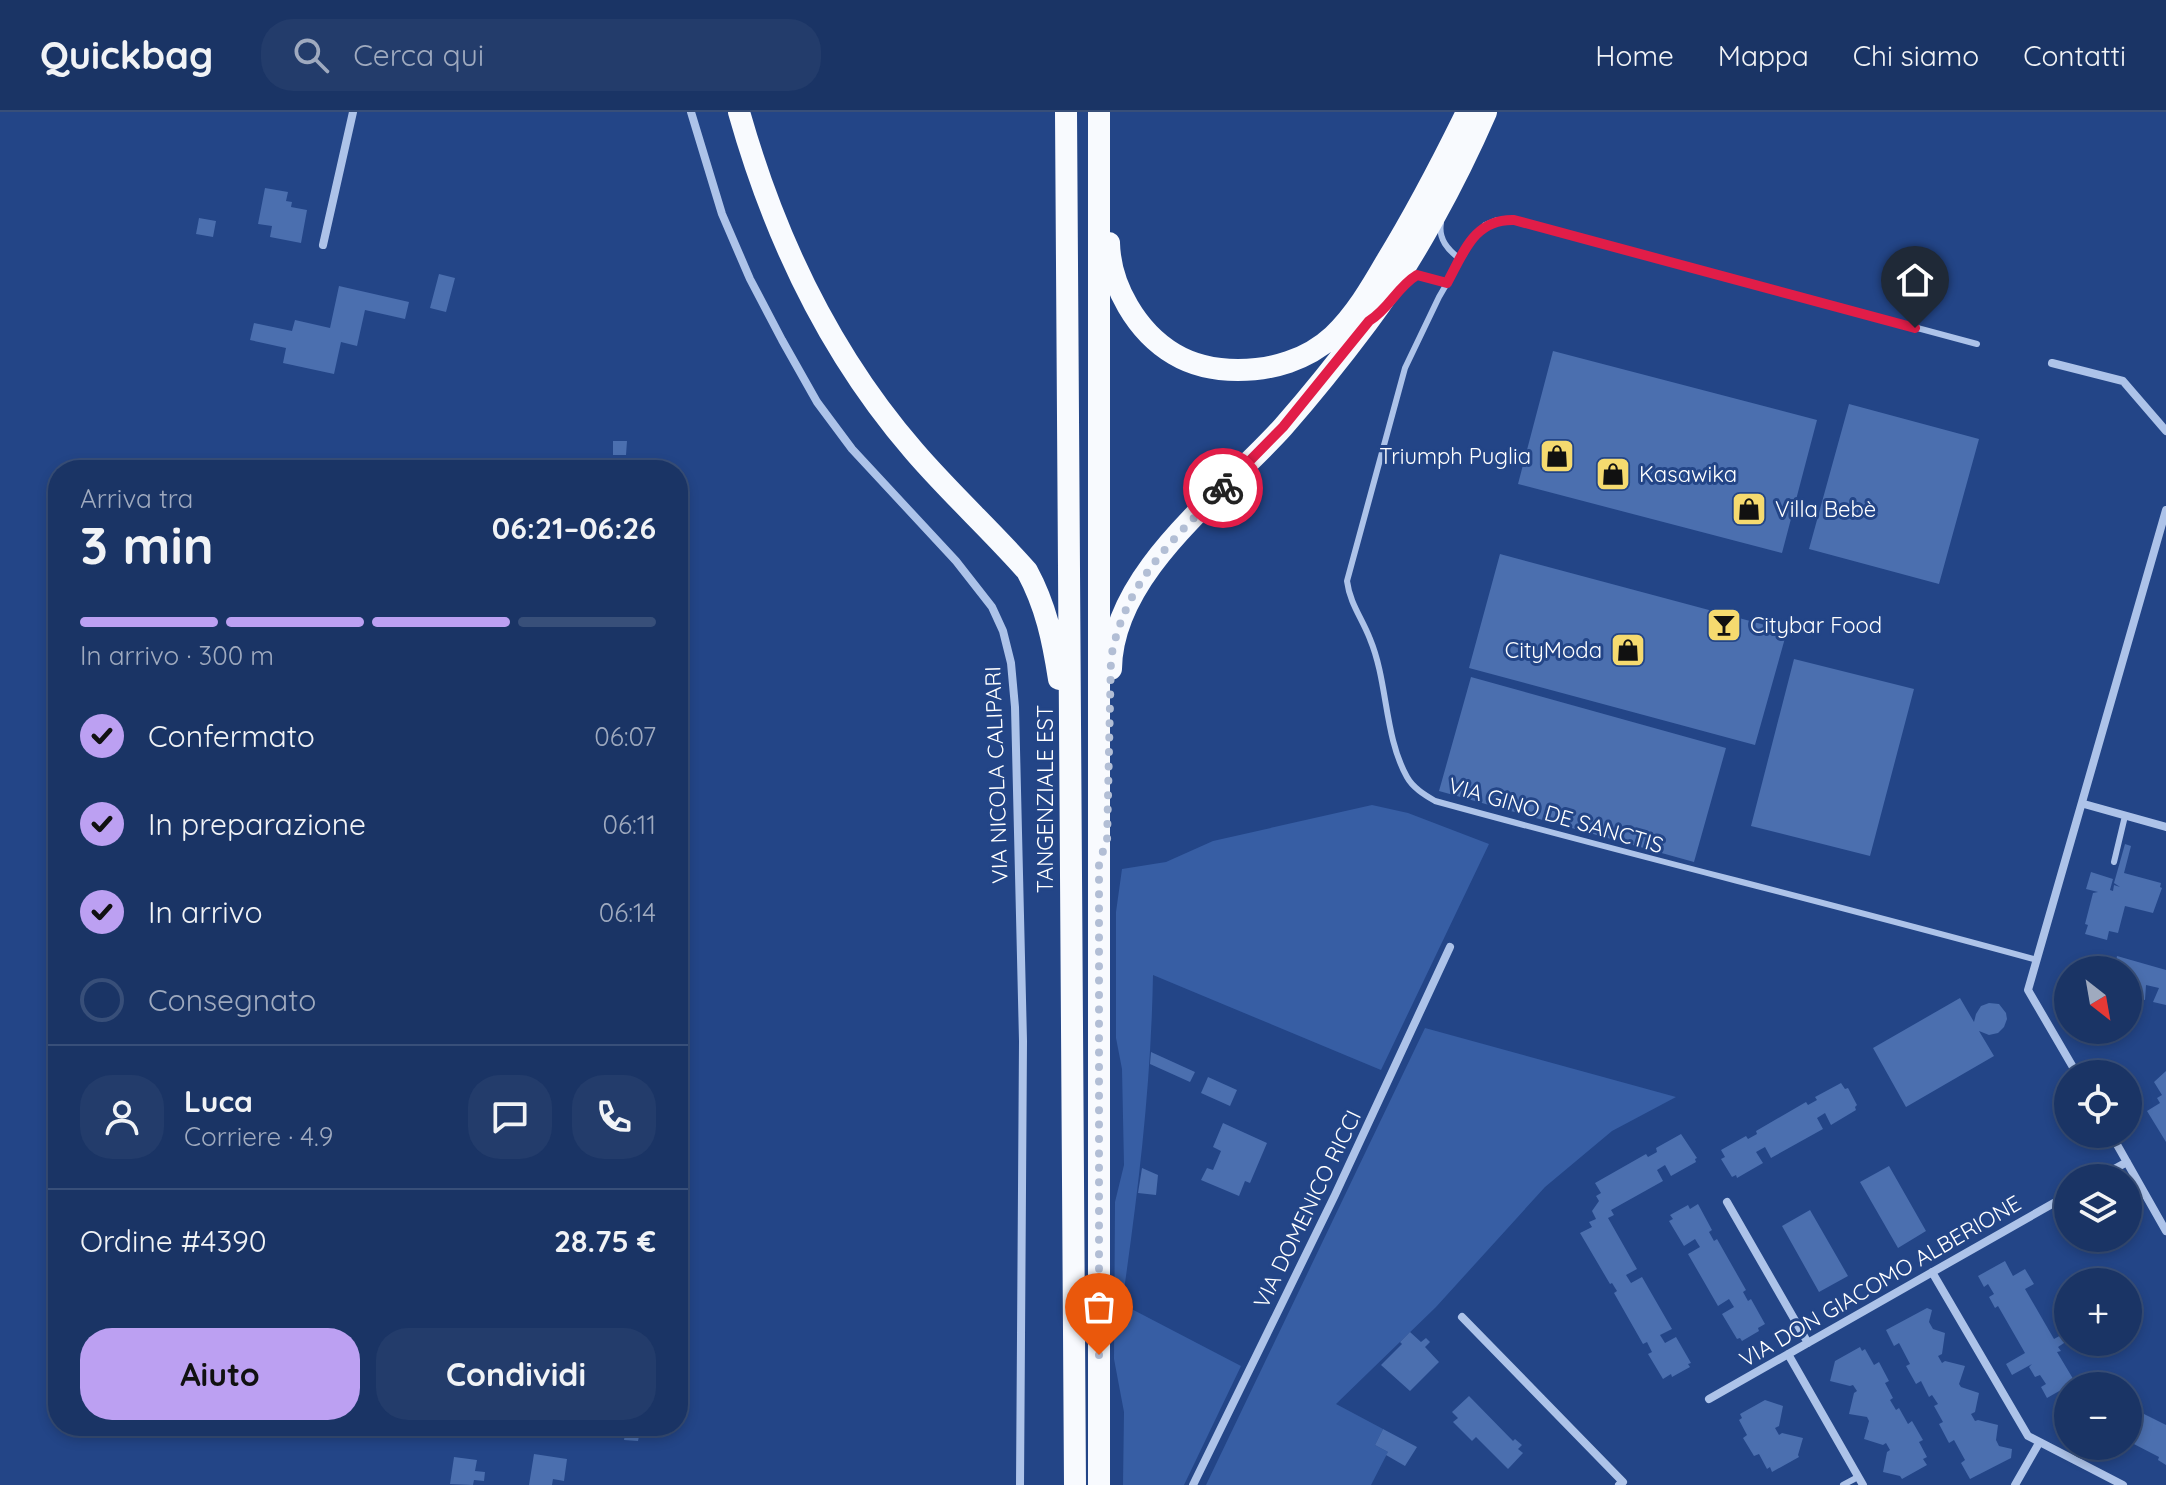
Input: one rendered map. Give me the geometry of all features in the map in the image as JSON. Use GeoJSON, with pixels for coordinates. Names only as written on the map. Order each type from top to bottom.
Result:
{"type":"FeatureCollection","features":[{"type":"Feature","properties":{"kind":"highway"},"geometry":{"type":"LineString","coordinates":[[739,112],[762,187],[795,267],[829,334],[875,403],[905,440],[1003,543],[1027,571],[1039,593],[1050,624],[1060,682],[1063,841],[1071,869]]}},
{"type":"Feature","properties":{"kind":"highway","name":"TANGENZIALE EST"},"geometry":{"type":"LineString","coordinates":[[1066,112],[1075,1485]]}},
{"type":"Feature","properties":{"kind":"highway"},"geometry":{"type":"LineString","coordinates":[[1099,112],[1099,1485]]}},
{"type":"Feature","properties":{"kind":"highway"},"geometry":{"type":"LineString","coordinates":[[1099,141],[1108,169],[1109,255],[1118,284],[1136,320],[1157,344],[1183,360],[1215,370],[1256,370],[1295,361],[1332,337],[1364,299],[1420,206],[1467,112]]}},
{"type":"Feature","properties":{"kind":"highway"},"geometry":{"type":"LineString","coordinates":[[1099,860],[1107,843],[1111,658],[1123,611],[1156,558],[1283,427],[1369,321],[1417,246],[1486,112]]}},
{"type":"Feature","properties":{"kind":"highway"},"geometry":{"type":"LineString","coordinates":[[1099,1417],[1109,1444],[1110,1485]]}},
{"type":"Feature","properties":{"kind":"street"},"geometry":{"type":"LineString","coordinates":[[323,245],[353,112]]}},
{"type":"Feature","properties":{"kind":"street","name":"VIA NICOLA CALIPARI"},"geometry":{"type":"LineString","coordinates":[[691,112],[722,214],[750,279],[817,402],[852,449],[974,582],[992,607],[1003,631],[1011,663],[1023,1041],[1020,1485]]}},
{"type":"Feature","properties":{"kind":"street"},"geometry":{"type":"LineString","coordinates":[[2052,363],[2123,381],[2166,431]]}},
{"type":"Feature","properties":{"kind":"street"},"geometry":{"type":"LineString","coordinates":[[2069,1060],[2028,990],[2084,804],[2166,510]]}},
{"type":"Feature","properties":{"kind":"street"},"geometry":{"type":"LineString","coordinates":[[2084,804],[2166,827]]}},
{"type":"Feature","properties":{"kind":"street","name":"VIA DOMENICO RICCI"},"geometry":{"type":"LineString","coordinates":[[1193,1485],[1335,1195],[1450,947]]}},
{"type":"Feature","properties":{"kind":"street"},"geometry":{"type":"LineString","coordinates":[[2119,1148],[2166,1231]]}},
{"type":"Feature","properties":{"kind":"street"},"geometry":{"type":"LineString","coordinates":[[2123,1164],[2127,1162]]}},
{"type":"Feature","properties":{"kind":"street"},"geometry":{"type":"LineString","coordinates":[[1727,1202],[1808,1343]]}},
{"type":"Feature","properties":{"kind":"street","name":"VIA DON GIACOMO ALBERIONE"},"geometry":{"type":"LineString","coordinates":[[1709,1399],[2054,1203]]}},
{"type":"Feature","properties":{"kind":"street"},"geometry":{"type":"LineString","coordinates":[[1932,1272],[2028,1436],[2123,1485]]}},
{"type":"Feature","properties":{"kind":"street"},"geometry":{"type":"LineString","coordinates":[[1462,1317],[1623,1482],[1619,1485]]}},
{"type":"Feature","properties":{"kind":"street"},"geometry":{"type":"LineString","coordinates":[[1788,1354],[1860,1481]]}},
{"type":"Feature","properties":{"kind":"street"},"geometry":{"type":"LineString","coordinates":[[2015,1485],[2039,1443]]}},
{"type":"Feature","properties":{"kind":"lane"},"geometry":{"type":"LineString","coordinates":[[1460,259],[1449,251],[1439,229],[1461,181],[1461,163]]}},
{"type":"Feature","properties":{"kind":"lane","name":"VIA GINO DE SANCTIS"},"geometry":{"type":"LineString","coordinates":[[1977,344],[1514,220],[1497,220],[1485,225],[1460,259],[1405,368],[1347,581],[1349,597],[1370,638],[1399,758],[1408,780],[1435,801],[2037,960]]}},
{"type":"Feature","properties":{"kind":"lane"},"geometry":{"type":"LineString","coordinates":[[1369,321],[1381,314],[1395,292],[1417,275],[1447,283]]}},
{"type":"Feature","properties":{"kind":"lane"},"geometry":{"type":"LineString","coordinates":[[2114,862],[2125,816]]}},
{"type":"Feature","properties":{"kind":"lane"},"geometry":{"type":"LineString","coordinates":[[1843,1485],[1860,1481]]}},
{"type":"Feature","properties":{"kind":"shaded area"},"geometry":{"type":"Polygon","coordinates":[[[1372,805],[1408,813],[1489,844],[1381,1070],[1153,975],[1143,1140],[1122,1304],[1241,1366],[1184,1485],[1123,1485],[1124,1412],[1114,1359],[1115,1202],[1124,1165],[1122,1069],[1116,1038],[1116,912],[1122,869],[1166,862],[1213,841],[1372,805]]]}},
{"type":"Feature","properties":{"kind":"shaded area"},"geometry":{"type":"Polygon","coordinates":[[[1425,1028],[1676,1097],[1612,1131],[1545,1187],[1436,1307],[1336,1404],[1383,1429],[1375,1445],[1388,1452],[1371,1485],[1206,1485],[1425,1028]]]}},
{"type":"Feature","properties":{"kind":"building"},"geometry":{"type":"Polygon","coordinates":[[[265,188],[288,192],[286,201],[292,202],[291,207],[307,210],[301,243],[270,237],[272,226],[258,224],[265,188]]]}},
{"type":"Feature","properties":{"kind":"building"},"geometry":{"type":"Polygon","coordinates":[[[199,218],[216,221],[213,237],[196,234],[199,218]]]}},
{"type":"Feature","properties":{"kind":"building"},"geometry":{"type":"Polygon","coordinates":[[[439,274],[455,278],[446,312],[430,308],[439,274]]]}},
{"type":"Feature","properties":{"kind":"building"},"geometry":{"type":"Polygon","coordinates":[[[339,286],[409,302],[405,319],[365,310],[357,346],[341,342],[334,374],[283,363],[286,348],[250,340],[254,323],[292,331],[295,320],[330,328],[339,286]]]}},
{"type":"Feature","properties":{"kind":"building"},"geometry":{"type":"Polygon","coordinates":[[[1553,351],[1817,420],[1782,553],[1518,484],[1553,351]]]}},
{"type":"Feature","properties":{"kind":"building"},"geometry":{"type":"Polygon","coordinates":[[[1849,404],[1979,439],[1939,584],[1809,549],[1849,404]]]}},
{"type":"Feature","properties":{"kind":"building"},"geometry":{"type":"Polygon","coordinates":[[[613,441],[627,441],[626,455],[613,455],[613,441]]]}},
{"type":"Feature","properties":{"kind":"building","name":"CityModa"},"geometry":{"type":"Polygon","coordinates":[[[1500,554],[1787,631],[1755,745],[1469,668],[1500,554]]]}},
{"type":"Feature","properties":{"kind":"building"},"geometry":{"type":"Polygon","coordinates":[[[1794,659],[1914,689],[1870,856],[1751,826],[1794,659]]]}},
{"type":"Feature","properties":{"kind":"building"},"geometry":{"type":"Polygon","coordinates":[[[1471,677],[1726,748],[1694,862],[1439,791],[1471,677]]]}},
{"type":"Feature","properties":{"kind":"building"},"geometry":{"type":"Polygon","coordinates":[[[2125,844],[2131,846],[2124,873],[2161,883],[2153,913],[2125,906],[2118,933],[2109,931],[2107,940],[2085,934],[2093,893],[2098,892],[2086,889],[2091,872],[2113,879],[2110,890],[2113,891],[2114,885],[2120,887],[2114,883],[2125,844]]]}},
{"type":"Feature","properties":{"kind":"building"},"geometry":{"type":"Polygon","coordinates":[[[2142,963],[2166,970],[2166,1005],[2153,1002],[2159,988],[2146,985],[2145,1000],[2142,999],[2142,963]]]}},
{"type":"Feature","properties":{"kind":"building"},"geometry":{"type":"Polygon","coordinates":[[[1960,998],[1974,1022],[1981,1006],[1989,1003],[1999,1004],[2006,1013],[2004,1027],[1998,1033],[1989,1035],[1979,1031],[1994,1056],[1906,1107],[1873,1048],[1960,998]]]}},
{"type":"Feature","properties":{"kind":"building"},"geometry":{"type":"Polygon","coordinates":[[[1151,1052],[1195,1072],[1190,1082],[1150,1064],[1151,1052]]]}},
{"type":"Feature","properties":{"kind":"building"},"geometry":{"type":"Polygon","coordinates":[[[2166,1071],[2166,1142],[2147,1111],[2160,1103],[2157,1098],[2162,1095],[2154,1082],[2166,1071]]]}},
{"type":"Feature","properties":{"kind":"building"},"geometry":{"type":"Polygon","coordinates":[[[1208,1077],[1237,1090],[1230,1106],[1201,1093],[1208,1077]]]}},
{"type":"Feature","properties":{"kind":"building"},"geometry":{"type":"Polygon","coordinates":[[[1841,1083],[1845,1089],[1848,1088],[1857,1105],[1856,1110],[1831,1125],[1825,1113],[1817,1118],[1823,1129],[1771,1158],[1765,1147],[1756,1152],[1763,1163],[1737,1178],[1736,1175],[1732,1177],[1721,1159],[1725,1157],[1721,1150],[1746,1136],[1748,1139],[1757,1134],[1756,1131],[1806,1102],[1808,1105],[1817,1100],[1815,1097],[1841,1083]]]}},
{"type":"Feature","properties":{"kind":"building"},"geometry":{"type":"Polygon","coordinates":[[[1223,1123],[1267,1143],[1250,1183],[1245,1181],[1239,1196],[1201,1180],[1207,1168],[1213,1170],[1221,1151],[1213,1147],[1223,1123]]]}},
{"type":"Feature","properties":{"kind":"building"},"geometry":{"type":"Polygon","coordinates":[[[1681,1134],[1697,1158],[1696,1162],[1671,1176],[1665,1165],[1657,1170],[1663,1181],[1611,1210],[1614,1215],[1608,1218],[1637,1269],[1626,1275],[1631,1283],[1642,1277],[1672,1329],[1660,1335],[1665,1343],[1676,1337],[1691,1363],[1688,1364],[1690,1367],[1663,1379],[1648,1354],[1652,1352],[1647,1342],[1643,1344],[1614,1293],[1617,1291],[1580,1233],[1592,1227],[1589,1222],[1596,1219],[1592,1211],[1599,1201],[1596,1196],[1601,1193],[1595,1183],[1646,1154],[1648,1157],[1657,1152],[1656,1148],[1681,1134]]]}},
{"type":"Feature","properties":{"kind":"building"},"geometry":{"type":"Polygon","coordinates":[[[1889,1166],[1926,1231],[1898,1248],[1860,1182],[1889,1166]]]}},
{"type":"Feature","properties":{"kind":"building"},"geometry":{"type":"Polygon","coordinates":[[[1142,1168],[1158,1175],[1156,1195],[1138,1193],[1142,1168]]]}},
{"type":"Feature","properties":{"kind":"building"},"geometry":{"type":"Polygon","coordinates":[[[1698,1204],[1712,1230],[1709,1232],[1714,1241],[1717,1239],[1746,1290],[1743,1292],[1748,1301],[1751,1299],[1765,1324],[1742,1341],[1737,1339],[1722,1314],[1734,1307],[1729,1299],[1718,1306],[1688,1254],[1700,1247],[1695,1239],[1684,1246],[1669,1221],[1673,1219],[1670,1215],[1688,1205],[1690,1209],[1698,1204]]]}},
{"type":"Feature","properties":{"kind":"building"},"geometry":{"type":"Polygon","coordinates":[[[1810,1210],[1848,1276],[1819,1292],[1782,1226],[1810,1210]]]}},
{"type":"Feature","properties":{"kind":"building"},"geometry":{"type":"Polygon","coordinates":[[[2005,1261],[2013,1276],[2025,1269],[2034,1284],[2025,1289],[2054,1339],[2054,1356],[2059,1356],[2069,1372],[2054,1372],[2054,1394],[2047,1398],[2041,1387],[2046,1384],[2040,1375],[2035,1377],[2029,1367],[2032,1364],[2012,1375],[2006,1364],[2025,1353],[1998,1306],[1995,1308],[1989,1297],[1994,1294],[1988,1284],[1984,1287],[1978,1276],[2005,1261]]]}},
{"type":"Feature","properties":{"kind":"building"},"geometry":{"type":"Polygon","coordinates":[[[1927,1308],[1932,1310],[1929,1322],[1933,1329],[1945,1333],[1942,1354],[1938,1356],[1942,1363],[1965,1366],[1959,1384],[1979,1393],[1975,1412],[1971,1414],[1975,1421],[1998,1425],[1996,1440],[1999,1446],[2012,1449],[2011,1458],[1970,1479],[1961,1463],[1965,1460],[1954,1440],[1949,1443],[1939,1424],[1943,1422],[1934,1406],[1938,1404],[1932,1395],[1929,1397],[1921,1381],[1916,1384],[1899,1343],[1894,1346],[1886,1330],[1927,1308]]]}},
{"type":"Feature","properties":{"kind":"building"},"geometry":{"type":"Polygon","coordinates":[[[1410,1332],[1421,1342],[1426,1338],[1430,1342],[1425,1347],[1439,1362],[1410,1391],[1381,1365],[1410,1332]]]}},
{"type":"Feature","properties":{"kind":"building"},"geometry":{"type":"Polygon","coordinates":[[[1860,1347],[1862,1351],[1865,1349],[1874,1365],[1879,1362],[1889,1381],[1885,1383],[1893,1398],[1890,1400],[1908,1424],[1912,1421],[1923,1440],[1919,1442],[1927,1457],[1923,1459],[1927,1465],[1902,1479],[1883,1472],[1890,1450],[1886,1443],[1883,1445],[1864,1439],[1869,1421],[1867,1417],[1849,1414],[1857,1391],[1853,1385],[1830,1381],[1835,1361],[1860,1347]]]}},
{"type":"Feature","properties":{"kind":"building"},"geometry":{"type":"Polygon","coordinates":[[[1469,1396],[1513,1441],[1515,1439],[1522,1445],[1518,1449],[1523,1453],[1508,1469],[1476,1437],[1472,1441],[1453,1422],[1458,1418],[1452,1412],[1469,1396]]]}},
{"type":"Feature","properties":{"kind":"building"},"geometry":{"type":"Polygon","coordinates":[[[1765,1400],[1783,1406],[1779,1426],[1775,1428],[1779,1435],[1803,1438],[1799,1457],[1772,1472],[1759,1454],[1754,1456],[1743,1438],[1747,1435],[1739,1420],[1742,1418],[1740,1414],[1765,1400]]]}},
{"type":"Feature","properties":{"kind":"building"},"geometry":{"type":"Polygon","coordinates":[[[2142,1413],[2166,1425],[2166,1465],[2158,1460],[2159,1457],[2142,1448],[2142,1413]]]}},
{"type":"Feature","properties":{"kind":"building"},"geometry":{"type":"Polygon","coordinates":[[[1383,1429],[1417,1447],[1405,1466],[1375,1445],[1383,1429]]]}},
{"type":"Feature","properties":{"kind":"building"},"geometry":{"type":"Polygon","coordinates":[[[625,1436],[639,1436],[638,1441],[624,1440],[625,1436]]]}},
{"type":"Feature","properties":{"kind":"building"},"geometry":{"type":"Polygon","coordinates":[[[534,1454],[567,1459],[564,1481],[553,1479],[552,1485],[529,1485],[534,1454]]]}},
{"type":"Feature","properties":{"kind":"building"},"geometry":{"type":"Polygon","coordinates":[[[454,1457],[477,1460],[475,1471],[485,1472],[484,1481],[474,1480],[473,1485],[450,1484],[454,1457]]]}},
{"type":"Feature","properties":{"kind":"way so far"},"geometry":{"type":"LineString","coordinates":[[1099,1355],[1099,860],[1107,843],[1111,658],[1115,633],[1135,588],[1156,558],[1223,488]]}},
{"type":"Feature","properties":{"kind":"place","name":"Triumph Puglia"},"geometry":{"type":"Point","coordinates":[1557,456]}},
{"type":"Feature","properties":{"kind":"place","name":"Kasawika"},"geometry":{"type":"Point","coordinates":[1613,474]}},
{"type":"Feature","properties":{"kind":"place","name":"Villa Bebè"},"geometry":{"type":"Point","coordinates":[1749,509]}},
{"type":"Feature","properties":{"kind":"place","name":"Citybar Food"},"geometry":{"type":"Point","coordinates":[1724,625]}},
{"type":"Feature","properties":{"kind":"place","name":"CityModa"},"geometry":{"type":"Point","coordinates":[1628,650]}},
{"type":"Feature","properties":{"kind":"route"},"geometry":{"type":"LineString","coordinates":[[1223,488],[1283,427],[1369,321],[1381,314],[1405,282],[1417,275],[1447,283],[1471,242],[1485,225],[1497,220],[1514,220],[1915,328]]}}]}
